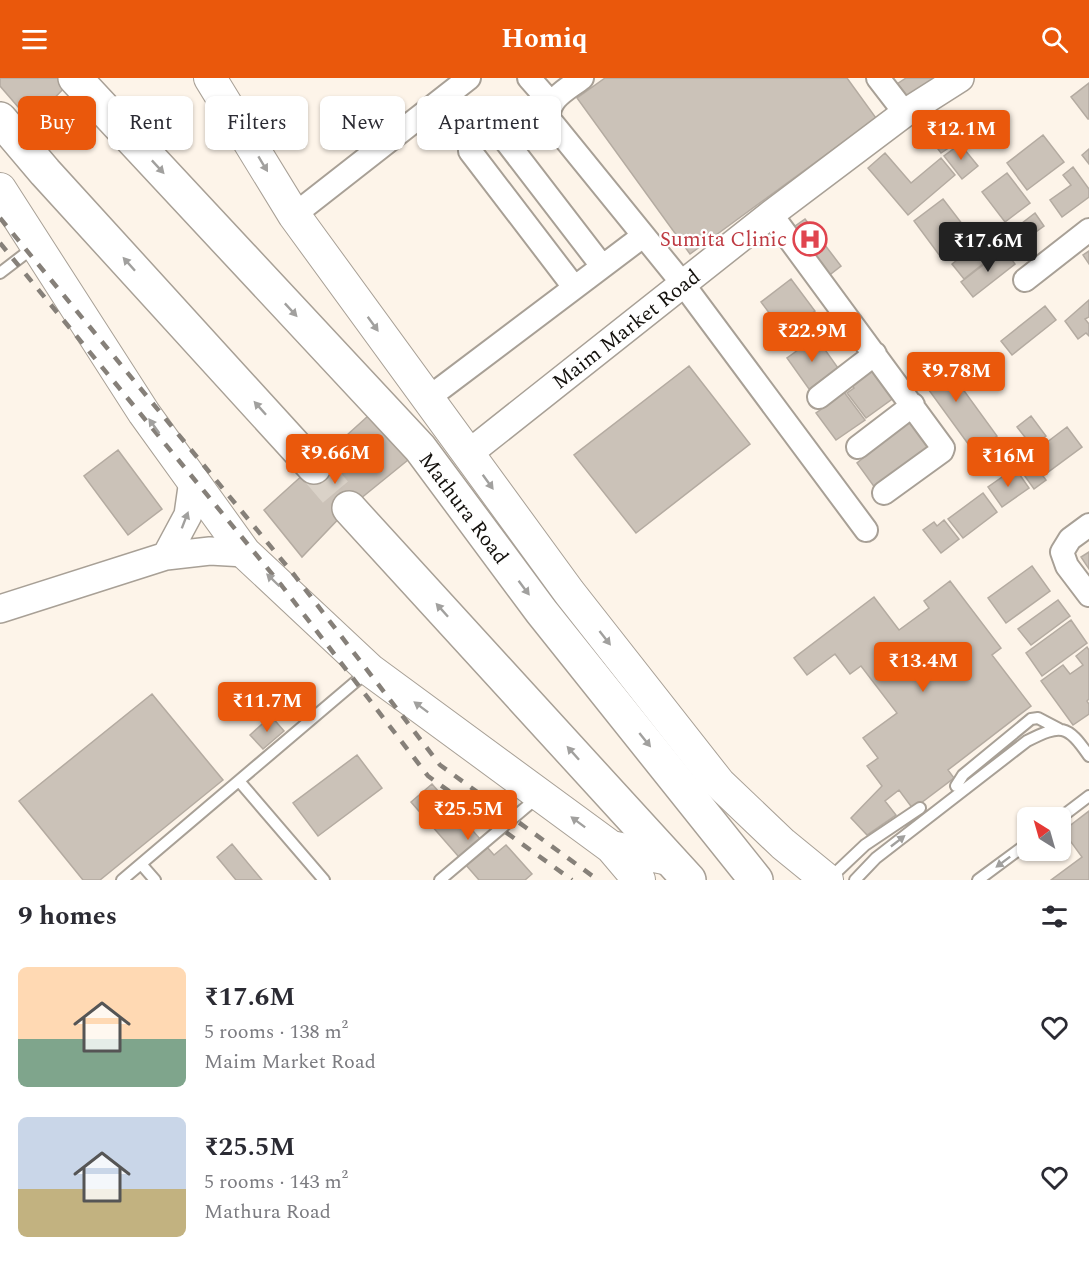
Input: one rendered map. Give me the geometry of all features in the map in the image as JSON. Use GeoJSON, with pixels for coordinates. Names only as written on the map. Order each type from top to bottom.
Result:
{"type":"FeatureCollection","features":[{"type":"Feature","properties":{"kind":"highway","name":"Mathura Road"},"geometry":{"type":"LineString","coordinates":[[75,78],[420,448],[542,611],[756,880]]}},
{"type":"Feature","properties":{"kind":"highway"},"geometry":{"type":"LineString","coordinates":[[0,119],[53,181],[314,466]]}},
{"type":"Feature","properties":{"kind":"highway"},"geometry":{"type":"LineString","coordinates":[[349,508],[679,869]]}},
{"type":"Feature","properties":{"kind":"main road","name":"Mathura Road"},"geometry":{"type":"LineString","coordinates":[[210,78],[294,215],[569,592],[719,783],[783,844],[828,880]]}},
{"type":"Feature","properties":{"kind":"main road"},"geometry":{"type":"LineString","coordinates":[[0,189],[144,413],[245,553],[370,670],[611,847],[639,880]]}},
{"type":"Feature","properties":{"kind":"main road"},"geometry":{"type":"LineString","coordinates":[[611,847],[679,869]]}},
{"type":"Feature","properties":{"kind":"street"},"geometry":{"type":"LineString","coordinates":[[294,215],[469,78]]}},
{"type":"Feature","properties":{"kind":"street"},"geometry":{"type":"LineString","coordinates":[[529,78],[545,96]]}},
{"type":"Feature","properties":{"kind":"street"},"geometry":{"type":"LineString","coordinates":[[560,96],[582,78]]}},
{"type":"Feature","properties":{"kind":"street"},"geometry":{"type":"LineString","coordinates":[[878,78],[905,113]]}},
{"type":"Feature","properties":{"kind":"street","name":"Maim Market Road"},"geometry":{"type":"LineString","coordinates":[[468,454],[771,214],[905,113],[960,78]]}},
{"type":"Feature","properties":{"kind":"street"},"geometry":{"type":"LineString","coordinates":[[561,134],[683,284],[866,530]]}},
{"type":"Feature","properties":{"kind":"street"},"geometry":{"type":"LineString","coordinates":[[513,150],[602,266]]}},
{"type":"Feature","properties":{"kind":"street"},"geometry":{"type":"LineString","coordinates":[[470,151],[574,287]]}},
{"type":"Feature","properties":{"kind":"street"},"geometry":{"type":"LineString","coordinates":[[771,214],[943,448],[884,493]]}},
{"type":"Feature","properties":{"kind":"street"},"geometry":{"type":"LineString","coordinates":[[1025,280],[1089,230]]}},
{"type":"Feature","properties":{"kind":"street"},"geometry":{"type":"LineString","coordinates":[[427,399],[643,236]]}},
{"type":"Feature","properties":{"kind":"street"},"geometry":{"type":"LineString","coordinates":[[819,397],[875,354]]}},
{"type":"Feature","properties":{"kind":"street"},"geometry":{"type":"LineString","coordinates":[[858,447],[913,405]]}},
{"type":"Feature","properties":{"kind":"street"},"geometry":{"type":"LineString","coordinates":[[165,556],[188,516],[192,480]]}},
{"type":"Feature","properties":{"kind":"street"},"geometry":{"type":"LineString","coordinates":[[1089,525],[1070,539],[1062,552],[1067,566],[1089,595]]}},
{"type":"Feature","properties":{"kind":"street"},"geometry":{"type":"LineString","coordinates":[[0,609],[165,556],[210,551],[245,553]]}},
{"type":"Feature","properties":{"kind":"lane"},"geometry":{"type":"LineString","coordinates":[[0,273],[36,245]]}},
{"type":"Feature","properties":{"kind":"lane"},"geometry":{"type":"LineString","coordinates":[[122,880],[370,670]]}},
{"type":"Feature","properties":{"kind":"lane"},"geometry":{"type":"LineString","coordinates":[[956,786],[963,775],[1031,719],[1038,718],[1075,735],[1089,756]]}},
{"type":"Feature","properties":{"kind":"lane"},"geometry":{"type":"LineString","coordinates":[[855,880],[876,858],[1028,741],[1048,730],[1059,729]]}},
{"type":"Feature","properties":{"kind":"lane"},"geometry":{"type":"LineString","coordinates":[[239,781],[324,880]]}},
{"type":"Feature","properties":{"kind":"lane"},"geometry":{"type":"LineString","coordinates":[[440,880],[541,795]]}},
{"type":"Feature","properties":{"kind":"lane"},"geometry":{"type":"LineString","coordinates":[[1071,810],[1089,795]]}},
{"type":"Feature","properties":{"kind":"lane"},"geometry":{"type":"LineString","coordinates":[[828,880],[865,845],[920,808]]}},
{"type":"Feature","properties":{"kind":"lane"},"geometry":{"type":"LineString","coordinates":[[978,880],[1017,851]]}},
{"type":"Feature","properties":{"kind":"lane"},"geometry":{"type":"LineString","coordinates":[[141,864],[155,880]]}},
{"type":"Feature","properties":{"kind":"building"},"geometry":{"type":"Polygon","coordinates":[[[0,78],[74,78],[56,96],[18,96],[18,107],[0,86],[0,78]]]}},
{"type":"Feature","properties":{"kind":"building"},"geometry":{"type":"Polygon","coordinates":[[[605,78],[847,78],[876,118],[690,254],[577,98],[605,78]]]}},
{"type":"Feature","properties":{"kind":"building"},"geometry":{"type":"Polygon","coordinates":[[[906,78],[936,78],[907,98],[897,84],[906,78]]]}},
{"type":"Feature","properties":{"kind":"building"},"geometry":{"type":"Polygon","coordinates":[[[1089,83],[1089,119],[1088,119],[1071,97],[1089,83]]]}},
{"type":"Feature","properties":{"kind":"building"},"geometry":{"type":"Polygon","coordinates":[[[939,121],[956,143],[941,153],[925,132],[939,121]]]}},
{"type":"Feature","properties":{"kind":"building"},"geometry":{"type":"Polygon","coordinates":[[[1043,135],[1064,162],[1027,190],[1007,163],[1043,135]]]}},
{"type":"Feature","properties":{"kind":"building"},"geometry":{"type":"Polygon","coordinates":[[[960,144],[978,166],[962,179],[944,156],[960,144]]]}},
{"type":"Feature","properties":{"kind":"building"},"geometry":{"type":"Polygon","coordinates":[[[1089,149],[1089,164],[1082,155],[1089,149]]]}},
{"type":"Feature","properties":{"kind":"building"},"geometry":{"type":"Polygon","coordinates":[[[885,153],[911,183],[941,158],[955,175],[908,215],[868,168],[885,153]]]}},
{"type":"Feature","properties":{"kind":"building"},"geometry":{"type":"Polygon","coordinates":[[[1073,167],[1089,189],[1089,197],[1062,217],[1050,200],[1071,185],[1063,175],[1073,167]]]}},
{"type":"Feature","properties":{"kind":"building"},"geometry":{"type":"Polygon","coordinates":[[[1007,173],[1030,203],[1005,222],[982,192],[1007,173]]]}},
{"type":"Feature","properties":{"kind":"building"},"geometry":{"type":"Polygon","coordinates":[[[943,199],[973,238],[943,260],[914,221],[943,199]]]}},
{"type":"Feature","properties":{"kind":"building"},"geometry":{"type":"Polygon","coordinates":[[[1035,213],[1044,226],[1026,239],[1017,227],[1035,213]]]}},
{"type":"Feature","properties":{"kind":"building"},"geometry":{"type":"Polygon","coordinates":[[[805,219],[841,266],[827,277],[791,229],[805,219]]]}},
{"type":"Feature","properties":{"kind":"building"},"geometry":{"type":"Polygon","coordinates":[[[996,229],[1008,244],[964,279],[952,264],[996,229]]]}},
{"type":"Feature","properties":{"kind":"building"},"geometry":{"type":"Polygon","coordinates":[[[1004,249],[1015,264],[973,297],[961,282],[1004,249]]]}},
{"type":"Feature","properties":{"kind":"building"},"geometry":{"type":"Polygon","coordinates":[[[1089,251],[1089,264],[1083,255],[1089,251]]]}},
{"type":"Feature","properties":{"kind":"building"},"geometry":{"type":"Polygon","coordinates":[[[791,279],[815,311],[808,316],[816,329],[811,332],[791,323],[781,329],[761,302],[791,279]]]}},
{"type":"Feature","properties":{"kind":"building"},"geometry":{"type":"Polygon","coordinates":[[[1089,300],[1089,317],[1085,319],[1089,324],[1089,336],[1086,333],[1078,339],[1065,321],[1089,300]]]}},
{"type":"Feature","properties":{"kind":"building"},"geometry":{"type":"Polygon","coordinates":[[[1045,306],[1056,320],[1012,355],[1001,341],[1045,306]]]}},
{"type":"Feature","properties":{"kind":"building"},"geometry":{"type":"Polygon","coordinates":[[[816,337],[838,368],[809,389],[787,358],[816,337]]]}},
{"type":"Feature","properties":{"kind":"building"},"geometry":{"type":"Polygon","coordinates":[[[938,355],[997,436],[974,452],[915,371],[938,355]]]}},
{"type":"Feature","properties":{"kind":"building"},"geometry":{"type":"Polygon","coordinates":[[[872,365],[895,397],[866,418],[847,393],[854,388],[849,381],[872,365]]]}},
{"type":"Feature","properties":{"kind":"building"},"geometry":{"type":"Polygon","coordinates":[[[689,366],[750,444],[636,533],[574,455],[689,366]]]}},
{"type":"Feature","properties":{"kind":"building"},"geometry":{"type":"Polygon","coordinates":[[[844,392],[865,420],[836,440],[816,413],[823,408],[820,403],[844,392]]]}},
{"type":"Feature","properties":{"kind":"building"},"geometry":{"type":"Polygon","coordinates":[[[368,416],[408,460],[349,508],[302,557],[264,510],[368,416]]]}},
{"type":"Feature","properties":{"kind":"building"},"geometry":{"type":"Polygon","coordinates":[[[1031,416],[1046,436],[1032,446],[1017,427],[1031,416]]]}},
{"type":"Feature","properties":{"kind":"building"},"geometry":{"type":"Polygon","coordinates":[[[908,418],[937,450],[878,492],[857,463],[863,458],[860,453],[908,418]]]}},
{"type":"Feature","properties":{"kind":"building"},"geometry":{"type":"Polygon","coordinates":[[[1067,427],[1082,447],[1043,476],[1046,480],[1034,489],[1017,465],[1067,427]]]}},
{"type":"Feature","properties":{"kind":"building"},"geometry":{"type":"Polygon","coordinates":[[[118,450],[162,509],[128,535],[84,476],[118,450]]]}},
{"type":"Feature","properties":{"kind":"building"},"geometry":{"type":"Polygon","coordinates":[[[1015,468],[1029,488],[1002,507],[988,487],[1015,468]]]}},
{"type":"Feature","properties":{"kind":"building"},"geometry":{"type":"Polygon","coordinates":[[[983,493],[997,512],[963,538],[948,519],[983,493]]]}},
{"type":"Feature","properties":{"kind":"building"},"geometry":{"type":"Polygon","coordinates":[[[944,520],[959,539],[941,553],[923,530],[934,522],[937,526],[944,520]]]}},
{"type":"Feature","properties":{"kind":"building"},"geometry":{"type":"Polygon","coordinates":[[[1089,552],[1089,569],[1081,557],[1089,552]]]}},
{"type":"Feature","properties":{"kind":"building"},"geometry":{"type":"Polygon","coordinates":[[[1032,566],[1050,591],[1006,623],[988,598],[1032,566]]]}},
{"type":"Feature","properties":{"kind":"building"},"geometry":{"type":"Polygon","coordinates":[[[950,581],[1001,648],[992,655],[1031,706],[948,770],[954,778],[913,809],[899,790],[885,801],[896,815],[867,835],[851,818],[882,786],[867,766],[878,758],[863,738],[897,713],[861,666],[850,674],[835,654],[807,675],[794,658],[874,597],[899,630],[929,608],[924,601],[950,581]]]}},
{"type":"Feature","properties":{"kind":"building"},"geometry":{"type":"Polygon","coordinates":[[[1058,600],[1070,616],[1031,645],[1018,629],[1058,600]]]}},
{"type":"Feature","properties":{"kind":"building"},"geometry":{"type":"Polygon","coordinates":[[[1071,620],[1087,643],[1042,676],[1026,653],[1071,620]]]}},
{"type":"Feature","properties":{"kind":"building"},"geometry":{"type":"Polygon","coordinates":[[[1087,647],[1089,650],[1089,699],[1087,701],[1089,714],[1073,725],[1041,681],[1063,665],[1070,674],[1083,665],[1076,656],[1087,647]]]}},
{"type":"Feature","properties":{"kind":"building"},"geometry":{"type":"Polygon","coordinates":[[[152,694],[223,780],[100,880],[83,880],[19,801],[152,694]]]}},
{"type":"Feature","properties":{"kind":"building"},"geometry":{"type":"Polygon","coordinates":[[[271,716],[284,731],[263,749],[250,735],[271,716]]]}},
{"type":"Feature","properties":{"kind":"building"},"geometry":{"type":"Polygon","coordinates":[[[357,755],[382,788],[318,836],[293,803],[357,755]]]}},
{"type":"Feature","properties":{"kind":"building"},"geometry":{"type":"Polygon","coordinates":[[[432,784],[494,855],[506,845],[532,874],[525,880],[479,880],[411,802],[432,784]]]}},
{"type":"Feature","properties":{"kind":"building"},"geometry":{"type":"Polygon","coordinates":[[[1089,811],[1089,880],[1051,880],[1082,857],[1071,842],[1071,825],[1089,811]]]}},
{"type":"Feature","properties":{"kind":"building"},"geometry":{"type":"Polygon","coordinates":[[[232,844],[262,880],[236,880],[217,857],[232,844]]]}},
{"type":"Feature","properties":{"kind":"tunnel"},"geometry":{"type":"LineString","coordinates":[[314,467],[349,508]]}},
{"type":"Feature","properties":{"kind":"railway"},"geometry":{"type":"LineString","coordinates":[[0,218],[295,576],[440,765],[598,880]]}},
{"type":"Feature","properties":{"kind":"railway"},"geometry":{"type":"LineString","coordinates":[[0,243],[282,586],[428,776],[572,880]]}},
{"type":"Feature","properties":{"kind":"place","name":"Sumita Clinic"},"geometry":{"type":"Point","coordinates":[810,239]}}]}
